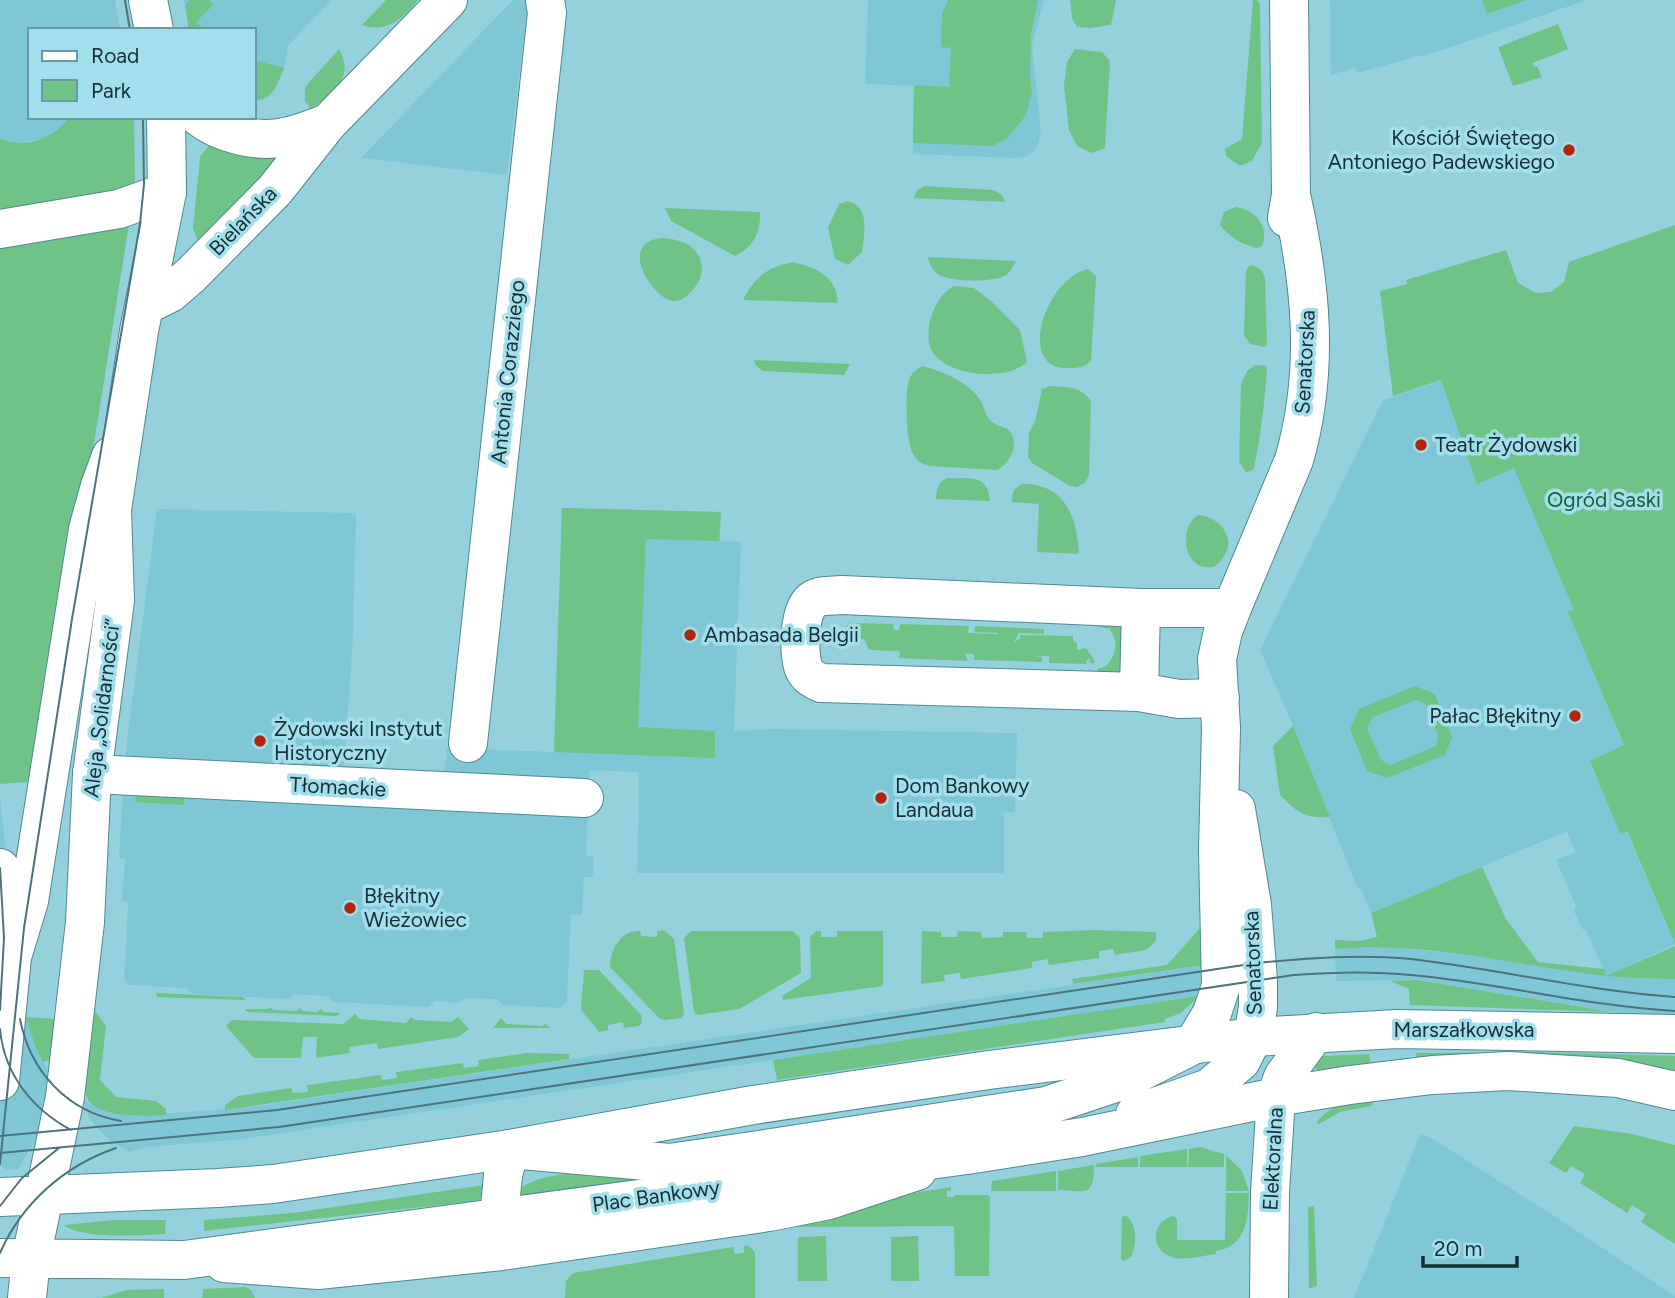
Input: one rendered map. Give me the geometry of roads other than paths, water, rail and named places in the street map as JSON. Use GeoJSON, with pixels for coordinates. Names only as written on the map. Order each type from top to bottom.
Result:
{"type":"FeatureCollection","features":[{"type":"Feature","properties":{"kind":"main road"},"geometry":{"type":"LineString","coordinates":[[148,0],[154,28]]}},
{"type":"Feature","properties":{"kind":"main road","name":"Bielańska"},"geometry":{"type":"LineString","coordinates":[[146,305],[170,293],[191,275],[275,190],[328,123],[448,0]]}},
{"type":"Feature","properties":{"kind":"main road","name":"Antonia Corazziego"},"geometry":{"type":"LineString","coordinates":[[468,743],[545,27],[545,0]]}},
{"type":"Feature","properties":{"kind":"main road","name":"Senatorska"},"geometry":{"type":"LineString","coordinates":[[1193,1045],[1212,1013],[1222,985],[1218,862],[1220,713],[1217,659],[1231,608],[1266,524],[1277,441],[1283,358],[1282,257],[1291,195],[1289,0]]}},
{"type":"Feature","properties":{"kind":"main road","name":"Aleja „Solidarności”"},"geometry":{"type":"LineString","coordinates":[[27,1298],[16,1258],[44,1194],[65,1097],[85,922],[92,774],[115,601],[112,510],[139,331],[167,192],[166,119]]}},
{"type":"Feature","properties":{"kind":"main road","name":"Bielańska"},"geometry":{"type":"LineString","coordinates":[[203,119],[223,130],[251,137],[283,138],[328,123]]}},
{"type":"Feature","properties":{"kind":"main road"},"geometry":{"type":"LineString","coordinates":[[0,229],[119,209],[167,192]]}},
{"type":"Feature","properties":{"kind":"main road"},"geometry":{"type":"LineString","coordinates":[[0,1081],[12,957],[29,901],[88,529],[100,486],[127,411]]}},
{"type":"Feature","properties":{"kind":"main road"},"geometry":{"type":"LineString","coordinates":[[1220,713],[1179,699],[1139,692],[821,683],[809,677],[803,667],[802,618],[813,600],[842,595],[1141,608],[1231,608]]}},
{"type":"Feature","properties":{"kind":"main road"},"geometry":{"type":"LineString","coordinates":[[1139,692],[1141,608]]}},
{"type":"Feature","properties":{"kind":"main road","name":"Senatorska"},"geometry":{"type":"LineString","coordinates":[[1082,1138],[1139,1112],[1209,1088],[1241,1061],[1253,1037],[1258,1007],[1258,980],[1252,905],[1220,713]]}},
{"type":"Feature","properties":{"kind":"main road","name":"Tłomackie"},"geometry":{"type":"LineString","coordinates":[[92,774],[584,798]]}},
{"type":"Feature","properties":{"kind":"main road"},"geometry":{"type":"LineString","coordinates":[[0,868],[12,957]]}},
{"type":"Feature","properties":{"kind":"main road","name":"Marszałkowska"},"geometry":{"type":"LineString","coordinates":[[1253,1037],[1397,1029],[1675,1034]]}},
{"type":"Feature","properties":{"kind":"main road","name":"Elektoralna"},"geometry":{"type":"LineString","coordinates":[[1269,1298],[1270,1192],[1276,1097],[1283,1077],[1316,1032]]}},
{"type":"Feature","properties":{"kind":"main road"},"geometry":{"type":"LineString","coordinates":[[0,1197],[273,1184],[510,1149],[753,1105],[989,1070],[1253,1037]]}},
{"type":"Feature","properties":{"kind":"main road","name":"Marszałkowska"},"geometry":{"type":"LineString","coordinates":[[1276,1097],[1433,1075],[1508,1071],[1618,1078],[1675,1091]]}},
{"type":"Feature","properties":{"kind":"main road","name":"Plac Bankowy"},"geometry":{"type":"LineString","coordinates":[[16,1258],[184,1260],[1082,1138],[1276,1097]]}},
{"type":"Feature","properties":{"kind":"main road"},"geometry":{"type":"LineString","coordinates":[[499,1218],[503,1175],[510,1149]]}},
{"type":"Feature","properties":{"kind":"main road"},"geometry":{"type":"LineString","coordinates":[[184,1260],[318,1270],[502,1251],[769,1212],[829,1200],[967,1155]]}},
{"type":"Feature","properties":{"kind":"tram line"},"geometry":{"type":"LineString","coordinates":[[125,0],[130,28]]}},
{"type":"Feature","properties":{"kind":"tram line"},"geometry":{"type":"LineString","coordinates":[[0,1164],[24,928],[72,619],[140,224],[144,184],[143,119]]}},
{"type":"Feature","properties":{"kind":"tram line"},"geometry":{"type":"LineString","coordinates":[[0,868],[4,938],[0,1010]]}},
{"type":"Feature","properties":{"kind":"tram line"},"geometry":{"type":"LineString","coordinates":[[0,1136],[277,1110],[1257,963],[1353,957],[1411,959],[1609,990],[1675,997]]}},
{"type":"Feature","properties":{"kind":"tram line"},"geometry":{"type":"LineString","coordinates":[[0,1153],[279,1127],[1294,975],[1352,972],[1411,975],[1675,1011]]}},
{"type":"Feature","properties":{"kind":"tram line"},"geometry":{"type":"LineString","coordinates":[[20,1019],[32,1056],[54,1086],[84,1109],[121,1121]]}},
{"type":"Feature","properties":{"kind":"tram line"},"geometry":{"type":"LineString","coordinates":[[0,1029],[7,1061],[22,1088],[44,1112],[71,1130]]}},
{"type":"Feature","properties":{"kind":"tram line"},"geometry":{"type":"LineString","coordinates":[[0,1206],[22,1178],[59,1148]]}},
{"type":"Feature","properties":{"kind":"tram line"},"geometry":{"type":"LineString","coordinates":[[0,1253],[20,1218],[47,1188],[79,1165],[116,1148]]}},
{"type":"Feature","properties":{"kind":"place","name":"Kościół Świętego Antoniego Padewskiego"},"geometry":{"type":"Point","coordinates":[1569,150]}},
{"type":"Feature","properties":{"kind":"place","name":"Teatr Żydowski"},"geometry":{"type":"Point","coordinates":[1421,445]}},
{"type":"Feature","properties":{"kind":"place","name":"Ambasada Belgii"},"geometry":{"type":"Point","coordinates":[690,635]}},
{"type":"Feature","properties":{"kind":"place","name":"Pałac Błękitny"},"geometry":{"type":"Point","coordinates":[1575,716]}},
{"type":"Feature","properties":{"kind":"place","name":"Żydowski Instytut Historyczny"},"geometry":{"type":"Point","coordinates":[260,741]}},
{"type":"Feature","properties":{"kind":"place","name":"Dom Bankowy Landaua"},"geometry":{"type":"Point","coordinates":[881,798]}},
{"type":"Feature","properties":{"kind":"place","name":"Błękitny Wieżowiec"},"geometry":{"type":"Point","coordinates":[350,908]}},
{"type":"Feature","properties":{"kind":"park label","name":"Ogród Saski"},"geometry":{"type":"Point","coordinates":[1604,500]}}]}
